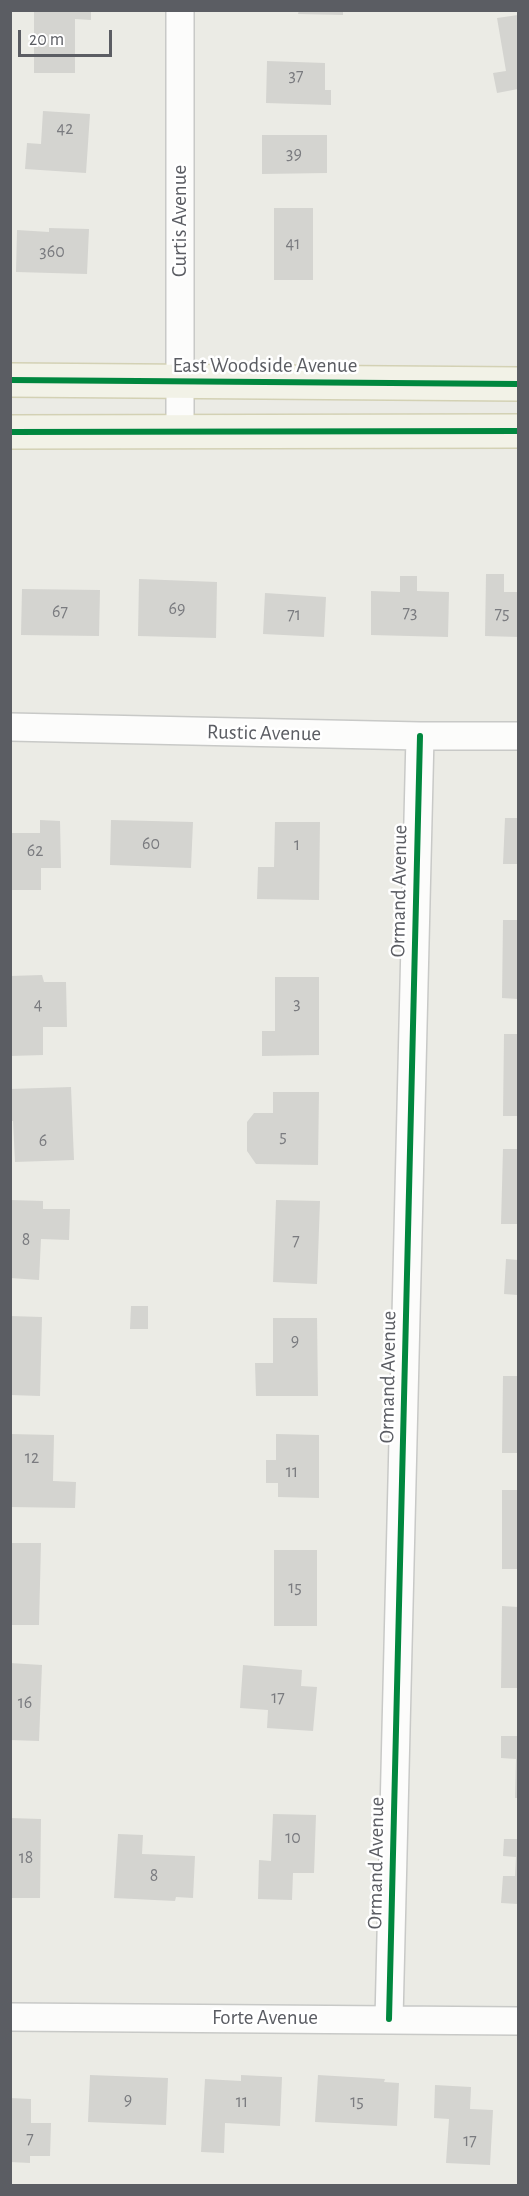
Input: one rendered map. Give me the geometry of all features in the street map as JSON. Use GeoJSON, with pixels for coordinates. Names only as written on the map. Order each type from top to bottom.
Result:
{"type":"FeatureCollection","features":[{"type":"Feature","properties":{"kind":"main road","name":"East Woodside Avenue"},"geometry":{"type":"LineString","coordinates":[[10,380],[519,384]]}},
{"type":"Feature","properties":{"kind":"main road"},"geometry":{"type":"LineString","coordinates":[[10,432],[519,431]]}},
{"type":"Feature","properties":{"kind":"street","name":"Curtis Avenue"},"geometry":{"type":"LineString","coordinates":[[180,10],[180,430]]}},
{"type":"Feature","properties":{"kind":"street","name":"Rustic Avenue"},"geometry":{"type":"LineString","coordinates":[[10,728],[519,736]]}},
{"type":"Feature","properties":{"kind":"street","name":"Ormand Avenue"},"geometry":{"type":"LineString","coordinates":[[389,2019],[420,736]]}},
{"type":"Feature","properties":{"kind":"street","name":"Forte Avenue"},"geometry":{"type":"LineString","coordinates":[[10,2017],[519,2021]]}},
{"type":"Feature","properties":{"kind":"building"},"geometry":{"type":"Polygon","coordinates":[[[34,10],[91,10],[91,20],[75,19],[75,73],[34,73],[34,10]]]}},
{"type":"Feature","properties":{"kind":"building"},"geometry":{"type":"Polygon","coordinates":[[[299,10],[343,10],[343,15],[298,14],[299,10]]]}},
{"type":"Feature","properties":{"kind":"building"},"geometry":{"type":"Polygon","coordinates":[[[518,15],[518,89],[497,93],[493,73],[506,71],[497,18],[518,15]]]}},
{"type":"Feature","properties":{"kind":"building"},"geometry":{"type":"Polygon","coordinates":[[[267,61],[325,63],[325,90],[331,90],[331,105],[266,103],[267,61]]]}},
{"type":"Feature","properties":{"kind":"building"},"geometry":{"type":"Polygon","coordinates":[[[43,111],[90,114],[86,173],[25,169],[27,143],[41,144],[43,111]]]}},
{"type":"Feature","properties":{"kind":"building"},"geometry":{"type":"Polygon","coordinates":[[[262,135],[327,135],[327,173],[262,174],[262,135]]]}},
{"type":"Feature","properties":{"kind":"building"},"geometry":{"type":"Polygon","coordinates":[[[274,208],[313,208],[313,280],[274,280],[274,208]]]}},
{"type":"Feature","properties":{"kind":"building"},"geometry":{"type":"Polygon","coordinates":[[[49,228],[89,229],[87,274],[16,272],[17,230],[49,232],[49,228]]]}},
{"type":"Feature","properties":{"kind":"building"},"geometry":{"type":"Polygon","coordinates":[[[486,574],[504,574],[504,592],[518,592],[518,637],[485,636],[486,574]]]}},
{"type":"Feature","properties":{"kind":"building"},"geometry":{"type":"Polygon","coordinates":[[[400,576],[417,576],[417,591],[449,592],[448,637],[371,635],[371,591],[400,592],[400,576]]]}},
{"type":"Feature","properties":{"kind":"building"},"geometry":{"type":"Polygon","coordinates":[[[139,579],[217,582],[216,638],[138,636],[139,579]]]}},
{"type":"Feature","properties":{"kind":"building"},"geometry":{"type":"Polygon","coordinates":[[[22,589],[100,590],[99,636],[21,635],[22,589]]]}},
{"type":"Feature","properties":{"kind":"building"},"geometry":{"type":"Polygon","coordinates":[[[265,593],[326,597],[324,637],[263,634],[265,593]]]}},
{"type":"Feature","properties":{"kind":"building"},"geometry":{"type":"Polygon","coordinates":[[[505,818],[518,818],[518,864],[503,864],[505,818]]]}},
{"type":"Feature","properties":{"kind":"building"},"geometry":{"type":"Polygon","coordinates":[[[40,820],[60,821],[61,868],[41,868],[41,890],[10,890],[10,833],[40,833],[40,820]]]}},
{"type":"Feature","properties":{"kind":"building"},"geometry":{"type":"Polygon","coordinates":[[[111,820],[193,822],[191,868],[110,865],[111,820]]]}},
{"type":"Feature","properties":{"kind":"building"},"geometry":{"type":"Polygon","coordinates":[[[275,822],[320,822],[319,900],[257,899],[258,867],[274,867],[275,822]]]}},
{"type":"Feature","properties":{"kind":"building"},"geometry":{"type":"Polygon","coordinates":[[[503,920],[518,920],[518,999],[502,998],[503,920]]]}},
{"type":"Feature","properties":{"kind":"building"},"geometry":{"type":"Polygon","coordinates":[[[42,975],[44,982],[66,982],[67,1027],[43,1027],[43,1055],[10,1056],[10,976],[42,975]]]}},
{"type":"Feature","properties":{"kind":"building"},"geometry":{"type":"Polygon","coordinates":[[[275,977],[319,977],[319,1055],[262,1056],[262,1031],[275,1031],[275,977]]]}},
{"type":"Feature","properties":{"kind":"building"},"geometry":{"type":"Polygon","coordinates":[[[504,1034],[518,1034],[518,1116],[503,1116],[504,1034]]]}},
{"type":"Feature","properties":{"kind":"building"},"geometry":{"type":"Polygon","coordinates":[[[71,1087],[74,1160],[15,1162],[13,1121],[10,1121],[10,1089],[71,1087]]]}},
{"type":"Feature","properties":{"kind":"building"},"geometry":{"type":"Polygon","coordinates":[[[273,1092],[319,1092],[318,1165],[256,1164],[247,1151],[247,1122],[254,1113],[273,1113],[273,1092]]]}},
{"type":"Feature","properties":{"kind":"building"},"geometry":{"type":"Polygon","coordinates":[[[503,1149],[518,1149],[518,1224],[501,1224],[503,1149]]]}},
{"type":"Feature","properties":{"kind":"building"},"geometry":{"type":"Polygon","coordinates":[[[10,1200],[43,1201],[43,1209],[70,1209],[69,1240],[41,1239],[39,1280],[10,1278],[10,1200]]]}},
{"type":"Feature","properties":{"kind":"building"},"geometry":{"type":"Polygon","coordinates":[[[276,1200],[320,1201],[317,1284],[273,1282],[276,1200]]]}},
{"type":"Feature","properties":{"kind":"building"},"geometry":{"type":"Polygon","coordinates":[[[506,1259],[518,1260],[518,1295],[504,1294],[506,1259]]]}},
{"type":"Feature","properties":{"kind":"building"},"geometry":{"type":"Polygon","coordinates":[[[131,1306],[148,1306],[148,1329],[130,1329],[131,1306]]]}},
{"type":"Feature","properties":{"kind":"building"},"geometry":{"type":"Polygon","coordinates":[[[10,1316],[42,1317],[40,1396],[10,1395],[10,1316]]]}},
{"type":"Feature","properties":{"kind":"building"},"geometry":{"type":"Polygon","coordinates":[[[273,1318],[317,1318],[318,1396],[256,1396],[255,1363],[273,1363],[273,1318]]]}},
{"type":"Feature","properties":{"kind":"building"},"geometry":{"type":"Polygon","coordinates":[[[503,1376],[518,1376],[518,1453],[502,1453],[503,1376]]]}},
{"type":"Feature","properties":{"kind":"building"},"geometry":{"type":"Polygon","coordinates":[[[10,1434],[54,1435],[53,1481],[76,1482],[75,1508],[10,1507],[10,1434]]]}},
{"type":"Feature","properties":{"kind":"building"},"geometry":{"type":"Polygon","coordinates":[[[276,1434],[319,1435],[319,1498],[278,1497],[278,1483],[266,1483],[266,1460],[276,1460],[276,1434]]]}},
{"type":"Feature","properties":{"kind":"building"},"geometry":{"type":"Polygon","coordinates":[[[502,1490],[518,1490],[518,1569],[502,1569],[502,1490]]]}},
{"type":"Feature","properties":{"kind":"building"},"geometry":{"type":"Polygon","coordinates":[[[10,1543],[41,1543],[39,1625],[10,1625],[10,1543]]]}},
{"type":"Feature","properties":{"kind":"building"},"geometry":{"type":"Polygon","coordinates":[[[274,1550],[317,1550],[317,1626],[274,1626],[274,1550]]]}},
{"type":"Feature","properties":{"kind":"building"},"geometry":{"type":"Polygon","coordinates":[[[502,1606],[518,1607],[518,1688],[501,1688],[502,1606]]]}},
{"type":"Feature","properties":{"kind":"building"},"geometry":{"type":"Polygon","coordinates":[[[10,1663],[42,1665],[39,1741],[10,1740],[10,1663]]]}},
{"type":"Feature","properties":{"kind":"building"},"geometry":{"type":"Polygon","coordinates":[[[243,1665],[302,1670],[301,1686],[317,1687],[313,1731],[267,1728],[268,1710],[240,1708],[243,1665]]]}},
{"type":"Feature","properties":{"kind":"building"},"geometry":{"type":"Polygon","coordinates":[[[501,1736],[518,1736],[518,1798],[515,1798],[516,1759],[501,1758],[501,1736]]]}},
{"type":"Feature","properties":{"kind":"building"},"geometry":{"type":"Polygon","coordinates":[[[273,1814],[316,1815],[314,1873],[293,1873],[292,1900],[258,1899],[259,1860],[271,1861],[273,1814]]]}},
{"type":"Feature","properties":{"kind":"building"},"geometry":{"type":"Polygon","coordinates":[[[10,1818],[41,1819],[40,1898],[10,1898],[10,1818]]]}},
{"type":"Feature","properties":{"kind":"building"},"geometry":{"type":"Polygon","coordinates":[[[118,1834],[143,1835],[142,1854],[195,1856],[193,1898],[176,1897],[175,1901],[114,1898],[118,1834]]]}},
{"type":"Feature","properties":{"kind":"building"},"geometry":{"type":"Polygon","coordinates":[[[504,1839],[518,1839],[518,1904],[501,1903],[503,1876],[515,1876],[516,1857],[503,1856],[504,1839]]]}},
{"type":"Feature","properties":{"kind":"building"},"geometry":{"type":"Polygon","coordinates":[[[90,2075],[168,2078],[166,2125],[88,2122],[90,2075]]]}},
{"type":"Feature","properties":{"kind":"building"},"geometry":{"type":"Polygon","coordinates":[[[241,2075],[282,2077],[280,2126],[225,2123],[224,2153],[201,2152],[205,2079],[241,2081],[241,2075]]]}},
{"type":"Feature","properties":{"kind":"building"},"geometry":{"type":"Polygon","coordinates":[[[318,2075],[385,2079],[384,2082],[399,2083],[397,2126],[315,2122],[318,2075]]]}},
{"type":"Feature","properties":{"kind":"building"},"geometry":{"type":"Polygon","coordinates":[[[435,2085],[471,2087],[470,2109],[493,2110],[490,2165],[446,2163],[449,2119],[434,2118],[435,2085]]]}},
{"type":"Feature","properties":{"kind":"building"},"geometry":{"type":"Polygon","coordinates":[[[10,2098],[31,2099],[31,2123],[51,2123],[50,2156],[30,2156],[30,2163],[10,2162],[10,2098]]]}},
{"type":"Feature","properties":{"kind":"cycle path"},"geometry":{"type":"LineString","coordinates":[[10,380],[518,384]]}},
{"type":"Feature","properties":{"kind":"cycle path"},"geometry":{"type":"LineString","coordinates":[[10,432],[518,431]]}},
{"type":"Feature","properties":{"kind":"cycle path"},"geometry":{"type":"LineString","coordinates":[[389,2019],[420,736]]}}]}
